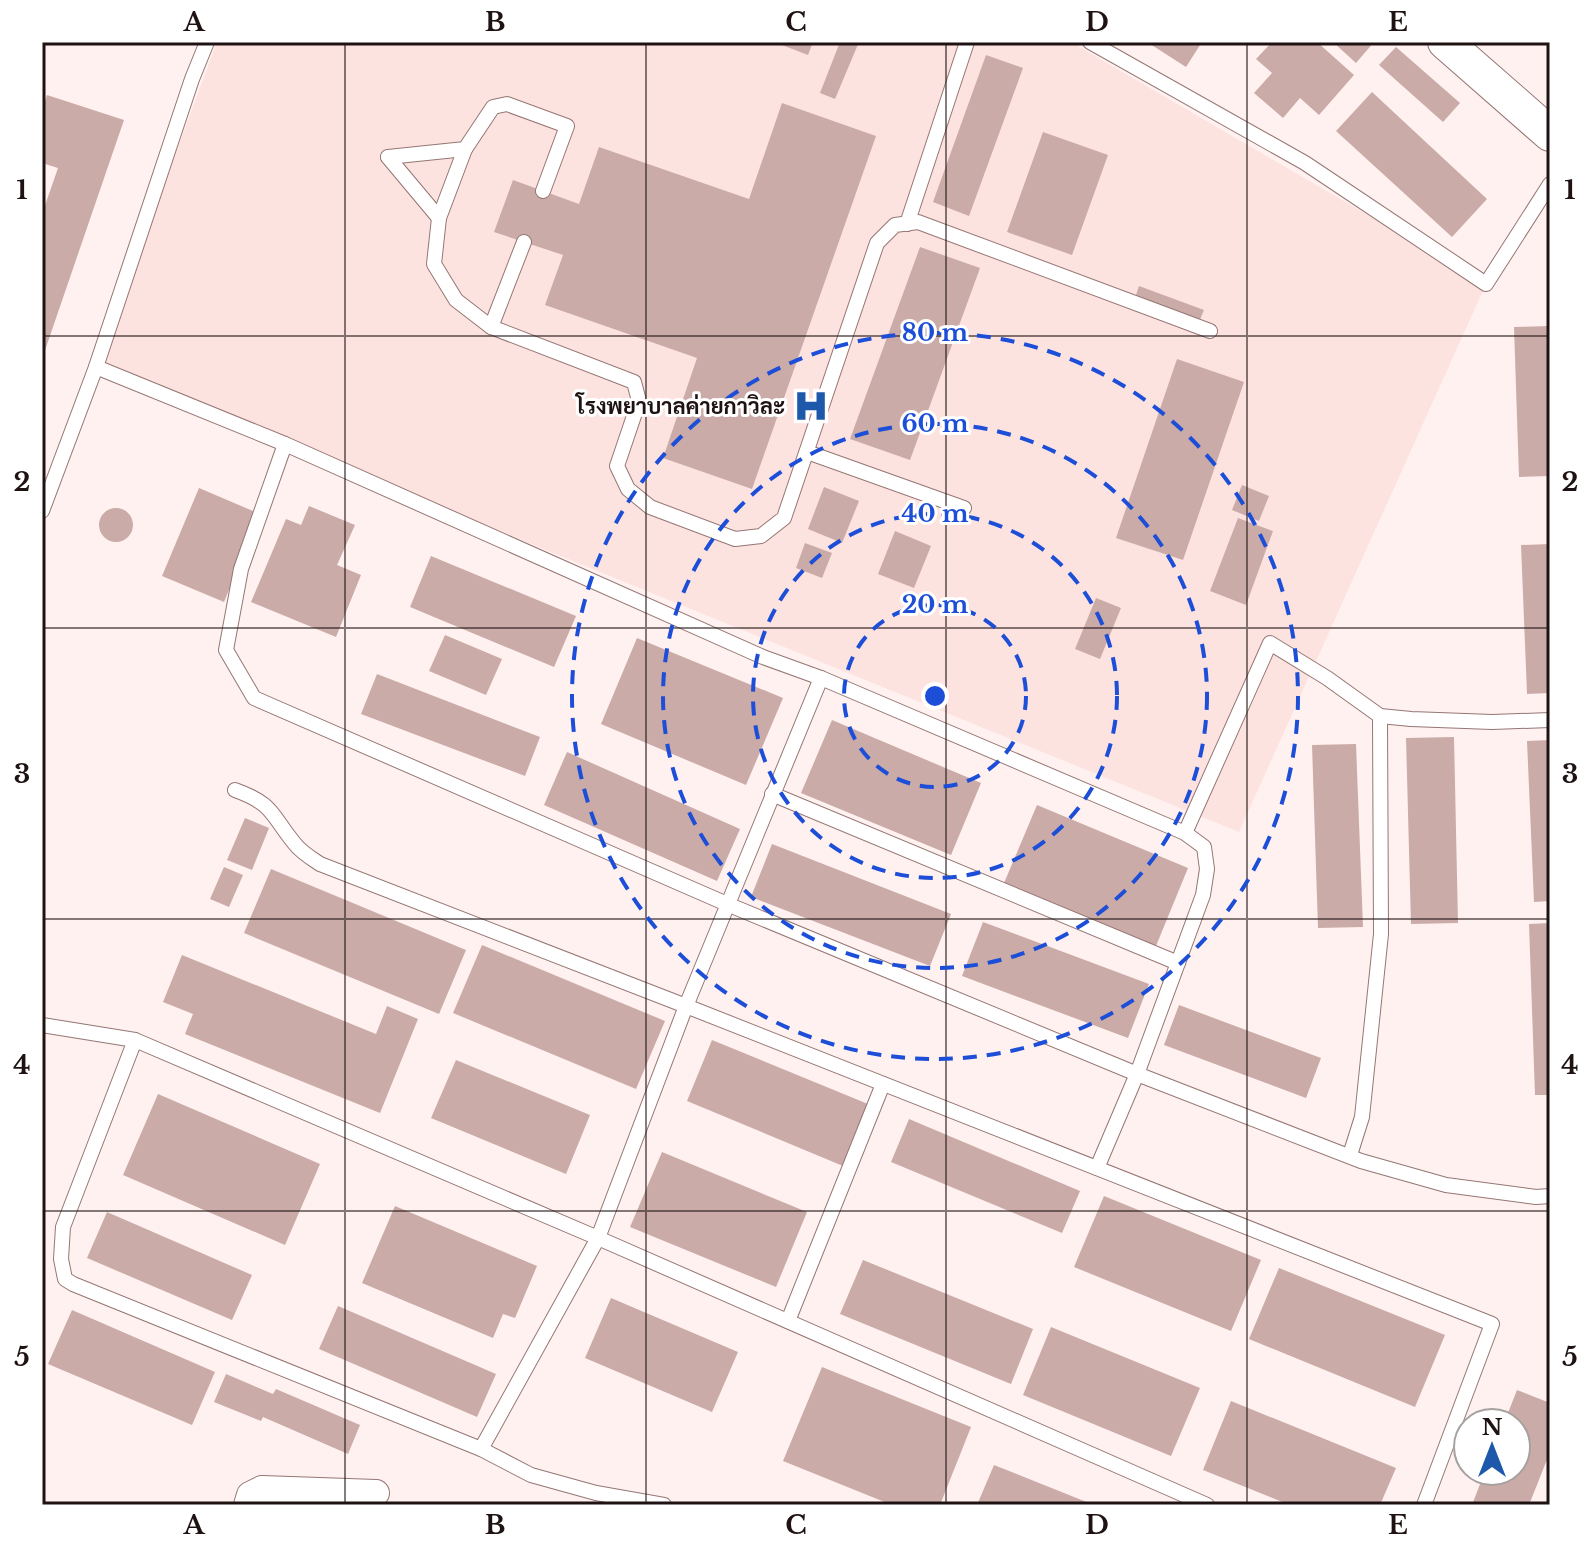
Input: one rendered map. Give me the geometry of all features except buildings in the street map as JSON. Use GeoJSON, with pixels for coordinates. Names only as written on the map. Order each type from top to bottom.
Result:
{"type":"FeatureCollection","features":[{"type":"Feature","properties":{"kind":"street"},"geometry":{"type":"LineString","coordinates":[[1445,42],[1550,134]]}},
{"type":"Feature","properties":{"kind":"street"},"geometry":{"type":"LineString","coordinates":[[247,1505],[250,1495],[262,1489],[376,1493]]}},
{"type":"Feature","properties":{"kind":"lane"},"geometry":{"type":"LineString","coordinates":[[42,511],[96,367],[207,42]]}},
{"type":"Feature","properties":{"kind":"lane"},"geometry":{"type":"LineString","coordinates":[[907,224],[967,42]]}},
{"type":"Feature","properties":{"kind":"lane"},"geometry":{"type":"LineString","coordinates":[[1090,42],[1305,163],[1486,284],[1550,184]]}},
{"type":"Feature","properties":{"kind":"lane"},"geometry":{"type":"LineString","coordinates":[[543,191],[567,126],[507,104],[493,107],[465,149],[439,218],[434,264],[456,300],[491,327],[634,382],[639,401],[617,466],[628,489],[650,507],[735,539],[761,536],[784,518],[877,243],[895,225],[918,222],[1210,331]]}},
{"type":"Feature","properties":{"kind":"lane"},"geometry":{"type":"LineString","coordinates":[[439,218],[388,157],[465,149]]}},
{"type":"Feature","properties":{"kind":"lane"},"geometry":{"type":"LineString","coordinates":[[491,327],[524,242]]}},
{"type":"Feature","properties":{"kind":"lane"},"geometry":{"type":"LineString","coordinates":[[96,367],[285,444],[763,657],[821,678],[1185,833],[1204,847],[1207,869],[1203,895],[1137,1074],[1097,1168]]}},
{"type":"Feature","properties":{"kind":"lane"},"geometry":{"type":"LineString","coordinates":[[285,444],[241,569],[226,650],[254,698],[727,904],[1137,1074],[1361,1161],[1446,1185],[1536,1197],[1550,1196]]}},
{"type":"Feature","properties":{"kind":"lane"},"geometry":{"type":"LineString","coordinates":[[807,452],[964,508]]}},
{"type":"Feature","properties":{"kind":"lane"},"geometry":{"type":"LineString","coordinates":[[1185,833],[1270,643],[1380,716],[1492,722],[1550,720]]}},
{"type":"Feature","properties":{"kind":"lane"},"geometry":{"type":"LineString","coordinates":[[481,1449],[598,1238],[686,1006],[821,678]]}},
{"type":"Feature","properties":{"kind":"lane"},"geometry":{"type":"LineString","coordinates":[[1350,1155],[1362,1117],[1381,934],[1380,716]]}},
{"type":"Feature","properties":{"kind":"lane"},"geometry":{"type":"LineString","coordinates":[[235,790],[255,797],[272,811],[297,847],[320,864],[1492,1324],[1424,1505]]}},
{"type":"Feature","properties":{"kind":"lane"},"geometry":{"type":"LineString","coordinates":[[772,794],[1178,963]]}},
{"type":"Feature","properties":{"kind":"lane"},"geometry":{"type":"LineString","coordinates":[[42,1025],[135,1040],[598,1238],[1207,1505]]}},
{"type":"Feature","properties":{"kind":"lane"},"geometry":{"type":"LineString","coordinates":[[135,1040],[63,1227],[61,1259],[65,1279],[481,1449],[531,1475],[596,1493],[664,1505]]}},
{"type":"Feature","properties":{"kind":"lane"},"geometry":{"type":"LineString","coordinates":[[788,1321],[883,1084]]}},
{"type":"Feature","properties":{"kind":"shaded area","name":"โรงพยาบาลค่ายกาวิละ"},"geometry":{"type":"Polygon","coordinates":[[[217,42],[1071,42],[1486,284],[1239,832],[96,367],[217,42]]]}},
{"type":"Feature","properties":{"kind":"place","name":"โรงพยาบาลค่ายกาวิละ"},"geometry":{"type":"Point","coordinates":[811,406]}}]}
